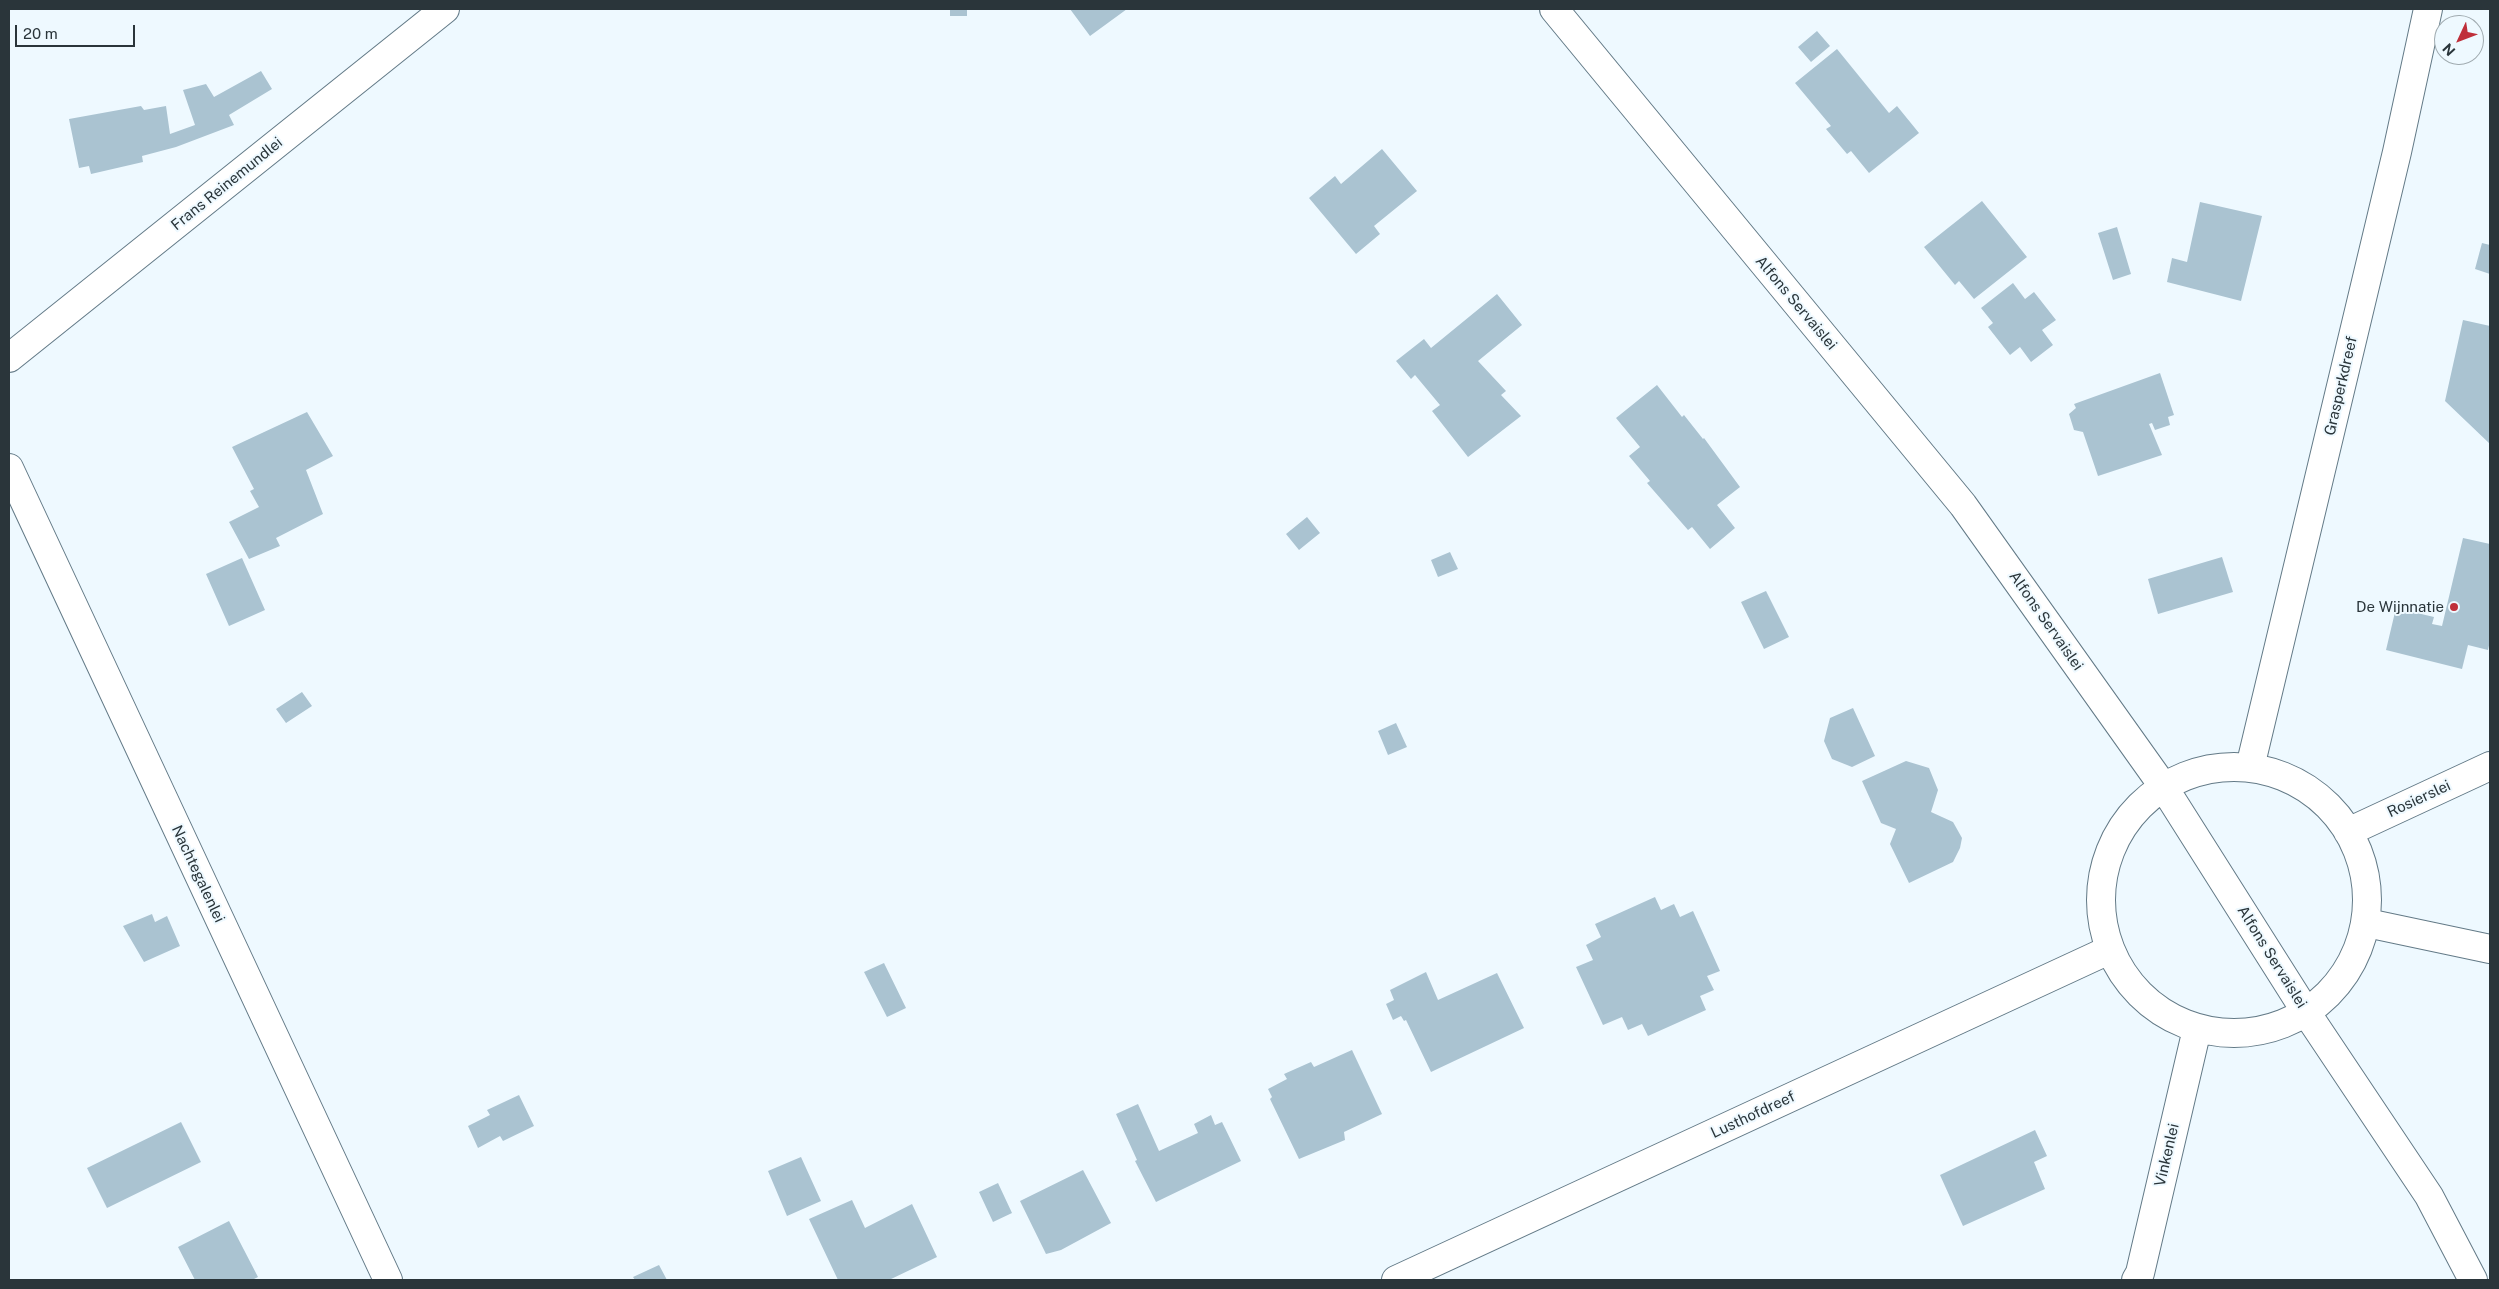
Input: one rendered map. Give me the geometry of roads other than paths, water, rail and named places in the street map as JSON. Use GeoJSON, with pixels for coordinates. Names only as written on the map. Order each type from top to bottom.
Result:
{"type":"FeatureCollection","features":[{"type":"Feature","properties":{"kind":"street","name":"Frans Reinemundlei"},"geometry":{"type":"LineString","coordinates":[[9,358],[445,9]]}},
{"type":"Feature","properties":{"kind":"street","name":"Alfons Servaislei"},"geometry":{"type":"LineString","coordinates":[[1554,9],[1963,505],[2163,786],[2306,1012],[2429,1196],[2473,1280]]}},
{"type":"Feature","properties":{"kind":"street","name":"Grasperkdreef"},"geometry":{"type":"LineString","coordinates":[[2251,763],[2397,152],[2428,9]]}},
{"type":"Feature","properties":{"kind":"street","name":"Nachtegalenlei"},"geometry":{"type":"LineString","coordinates":[[9,468],[388,1280]]}},
{"type":"Feature","properties":{"kind":"street"},"geometry":{"type":"LineString","coordinates":[[2251,763],[2284,776],[2313,793],[2334,812],[2348,832],[2361,861],[2366,883],[2367,922],[2356,953],[2342,978],[2306,1012],[2282,1025],[2258,1032],[2229,1034],[2196,1029],[2147,1002],[2126,980],[2109,950],[2100,904],[2101,878],[2107,856],[2130,815],[2163,786],[2184,776],[2207,769],[2251,763]]}},
{"type":"Feature","properties":{"kind":"street","name":"Rosierslei"},"geometry":{"type":"LineString","coordinates":[[2348,832],[2490,766]]}},
{"type":"Feature","properties":{"kind":"street"},"geometry":{"type":"LineString","coordinates":[[2367,922],[2490,949]]}},
{"type":"Feature","properties":{"kind":"street","name":"Lusthofdreef"},"geometry":{"type":"LineString","coordinates":[[1396,1280],[2109,950]]}},
{"type":"Feature","properties":{"kind":"street","name":"Vinkenlei"},"geometry":{"type":"LineString","coordinates":[[2136,1280],[2140,1274],[2196,1029]]}},
{"type":"Feature","properties":{"kind":"place","name":"De Wijnnatie"},"geometry":{"type":"Point","coordinates":[2454,607]}}]}
